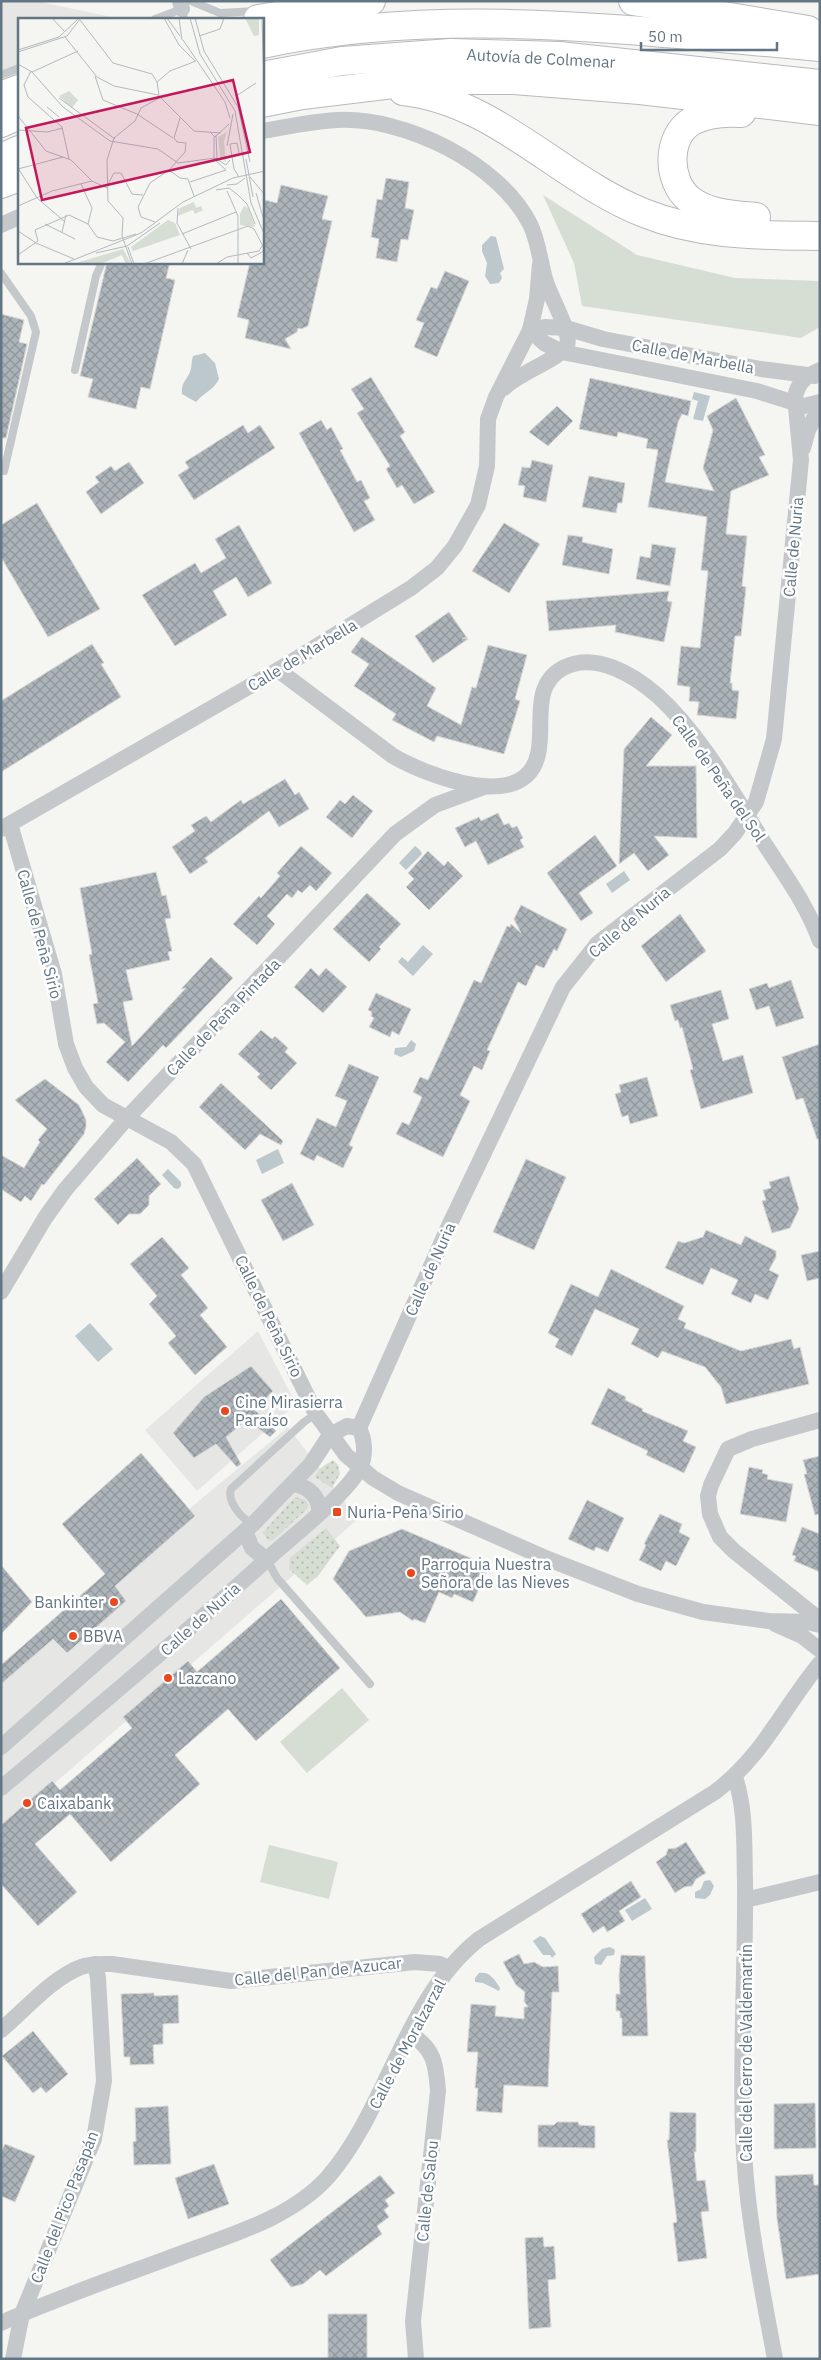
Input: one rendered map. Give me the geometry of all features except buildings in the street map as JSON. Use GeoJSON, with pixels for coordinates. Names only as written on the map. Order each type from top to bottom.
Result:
{"type":"FeatureCollection","features":[{"type":"Feature","properties":{"kind":"highway"},"geometry":{"type":"LineString","coordinates":[[264,22],[371,1]]}},
{"type":"Feature","properties":{"kind":"highway"},"geometry":{"type":"LineString","coordinates":[[633,1],[820,32]]}},
{"type":"Feature","properties":{"kind":"highway"},"geometry":{"type":"LineString","coordinates":[[657,1],[820,16]]}},
{"type":"Feature","properties":{"kind":"highway","name":"Autovía de Colmenar"},"geometry":{"type":"LineString","coordinates":[[264,22],[322,34],[411,24],[561,24],[820,47]]}},
{"type":"Feature","properties":{"kind":"highway","name":"Autovía de Colmenar"},"geometry":{"type":"LineString","coordinates":[[264,76],[342,61],[451,53],[559,56],[820,84]]}},
{"type":"Feature","properties":{"kind":"highway"},"geometry":{"type":"LineString","coordinates":[[264,103],[302,95],[426,80],[514,80],[563,82],[820,111]]}},
{"type":"Feature","properties":{"kind":"highway"},"geometry":{"type":"LineString","coordinates":[[366,88],[420,93],[475,112],[596,188],[643,213],[673,223],[725,233],[820,236]]}},
{"type":"Feature","properties":{"kind":"highway"},"geometry":{"type":"LineString","coordinates":[[1,96],[18,89]]}},
{"type":"Feature","properties":{"kind":"highway"},"geometry":{"type":"LineString","coordinates":[[820,118],[732,113],[708,115],[691,122],[686,127],[676,142],[672,160],[674,175],[681,190],[690,200],[710,210],[759,218],[820,217]]}},
{"type":"Feature","properties":{"kind":"highway"},"geometry":{"type":"LineString","coordinates":[[1,123],[18,115]]}},
{"type":"Feature","properties":{"kind":"highway"},"geometry":{"type":"LineString","coordinates":[[1,158],[18,150]]}},
{"type":"Feature","properties":{"kind":"highway"},"geometry":{"type":"LineString","coordinates":[[1,175],[18,168]]}},
{"type":"Feature","properties":{"kind":"highway"},"geometry":{"type":"LineString","coordinates":[[1,184],[18,177]]}},
{"type":"Feature","properties":{"kind":"street"},"geometry":{"type":"LineString","coordinates":[[264,131],[338,120],[368,122],[402,130],[460,153],[513,198],[530,226],[554,306],[566,328],[568,342],[562,352]]}},
{"type":"Feature","properties":{"kind":"street"},"geometry":{"type":"LineString","coordinates":[[1,225],[18,217]]}},
{"type":"Feature","properties":{"kind":"street","name":"Calle de Marbella"},"geometry":{"type":"LineString","coordinates":[[6,826],[278,670],[411,588],[437,568],[468,525],[478,505],[484,486],[487,466],[488,419],[496,397],[530,330],[537,299],[540,264]]}},
{"type":"Feature","properties":{"kind":"street","name":"Calle de Marbella"},"geometry":{"type":"LineString","coordinates":[[530,330],[545,327],[566,328],[603,339],[761,369],[816,375]]}},
{"type":"Feature","properties":{"kind":"street","name":"Calle de Marbella"},"geometry":{"type":"LineString","coordinates":[[530,330],[544,343],[562,352],[756,391],[794,404]]}},
{"type":"Feature","properties":{"kind":"street","name":"Calle de Marbella"},"geometry":{"type":"LineString","coordinates":[[496,397],[516,377],[562,352]]}},
{"type":"Feature","properties":{"kind":"street","name":"Calle de Nuria"},"geometry":{"type":"LineString","coordinates":[[1,1788],[155,1659],[267,1560],[349,1483],[360,1468],[364,1452],[364,1440],[359,1428],[448,1228],[563,987],[598,943],[720,849],[748,816],[763,783],[774,739],[801,460],[794,404],[797,390],[804,378],[816,375]]}},
{"type":"Feature","properties":{"kind":"street"},"geometry":{"type":"LineString","coordinates":[[794,404],[810,406],[820,402]]}},
{"type":"Feature","properties":{"kind":"street"},"geometry":{"type":"LineString","coordinates":[[801,460],[808,430],[820,406]]}},
{"type":"Feature","properties":{"kind":"street","name":"Calle de Peña del Sol"},"geometry":{"type":"LineString","coordinates":[[278,670],[393,756],[413,768],[438,777],[485,787],[514,783],[526,777],[535,764],[538,754],[541,696],[548,683],[562,668],[588,661],[615,669],[657,695],[703,750],[815,914],[820,941]]}},
{"type":"Feature","properties":{"kind":"street","name":"Calle de Peña Pintada"},"geometry":{"type":"LineString","coordinates":[[1,1292],[60,1197],[126,1118],[395,834],[435,805],[485,787]]}},
{"type":"Feature","properties":{"kind":"street","name":"Calle de Peña Sirio"},"geometry":{"type":"LineString","coordinates":[[6,826],[54,974],[66,1044],[75,1068],[86,1087],[103,1105],[171,1142],[194,1164],[316,1414],[330,1436],[360,1468],[398,1493],[548,1559],[638,1594],[702,1612],[768,1621],[807,1622],[820,1625]]}},
{"type":"Feature","properties":{"kind":"street"},"geometry":{"type":"LineString","coordinates":[[820,1420],[752,1439],[728,1449],[711,1485],[708,1503],[713,1523],[725,1543],[820,1620]]}},
{"type":"Feature","properties":{"kind":"street"},"geometry":{"type":"LineString","coordinates":[[1,1747],[250,1527],[294,1484],[317,1457],[330,1436],[347,1426],[359,1428]]}},
{"type":"Feature","properties":{"kind":"street"},"geometry":{"type":"LineString","coordinates":[[294,1484],[303,1485],[316,1497],[319,1505],[318,1512]]}},
{"type":"Feature","properties":{"kind":"street"},"geometry":{"type":"LineString","coordinates":[[250,1527],[252,1548],[267,1560]]}},
{"type":"Feature","properties":{"kind":"street"},"geometry":{"type":"LineString","coordinates":[[768,1621],[802,1636],[820,1650]]}},
{"type":"Feature","properties":{"kind":"street","name":"Calle de Moralzarzal"},"geometry":{"type":"LineString","coordinates":[[1,2323],[248,2228],[305,2198],[326,2179],[360,2133],[410,2034],[449,1968],[461,1954],[479,1939],[715,1792],[735,1777],[754,1756],[820,1663]]}},
{"type":"Feature","properties":{"kind":"street","name":"Calle del Cerro de Valdemartín"},"geometry":{"type":"LineString","coordinates":[[735,1777],[740,1792],[744,1826],[743,2131],[753,2240],[775,2359]]}},
{"type":"Feature","properties":{"kind":"street"},"geometry":{"type":"LineString","coordinates":[[745,1900],[820,1882]]}},
{"type":"Feature","properties":{"kind":"street","name":"Calle del Pan de Azucar"},"geometry":{"type":"LineString","coordinates":[[1,2030],[65,1974],[83,1966],[96,1964],[112,1964],[231,1981],[416,1962],[440,1964],[449,1968]]}},
{"type":"Feature","properties":{"kind":"street","name":"Calle del Pico Pasapán"},"geometry":{"type":"LineString","coordinates":[[13,2359],[22,2314],[94,2139],[104,2080],[96,1964]]}},
{"type":"Feature","properties":{"kind":"street","name":"Calle de Salou"},"geometry":{"type":"LineString","coordinates":[[410,2034],[426,2044],[431,2053],[438,2091],[413,2321],[416,2359]]}},
{"type":"Feature","properties":{"kind":"lane"},"geometry":{"type":"LineString","coordinates":[[158,18],[184,8],[236,14],[250,18]]}},
{"type":"Feature","properties":{"kind":"lane"},"geometry":{"type":"LineString","coordinates":[[1,75],[18,68]]}},
{"type":"Feature","properties":{"kind":"lane"},"geometry":{"type":"LineString","coordinates":[[75,370],[96,276],[101,264]]}},
{"type":"Feature","properties":{"kind":"lane"},"geometry":{"type":"LineString","coordinates":[[1,273],[31,316],[36,332],[4,471]]}},
{"type":"Feature","properties":{"kind":"lane"},"geometry":{"type":"LineString","coordinates":[[250,1527],[230,1499],[230,1489],[304,1422],[316,1414]]}},
{"type":"Feature","properties":{"kind":"lane"},"geometry":{"type":"LineString","coordinates":[[267,1560],[277,1578],[370,1684]]}},
{"type":"Feature","properties":{"kind":"shaded area"},"geometry":{"type":"Polygon","coordinates":[[[1,1],[36,1],[116,18],[18,18],[18,80],[1,86],[1,1]]]}},
{"type":"Feature","properties":{"kind":"shaded area"},"geometry":{"type":"Polygon","coordinates":[[[543,195],[637,255],[735,278],[820,281],[820,327],[801,338],[582,306],[574,263],[543,195]]]}},
{"type":"Feature","properties":{"kind":"shaded area"},"geometry":{"type":"Polygon","coordinates":[[[491,236],[496,237],[504,269],[500,273],[502,278],[499,283],[490,284],[485,276],[487,263],[482,251],[482,245],[491,236]]]}},
{"type":"Feature","properties":{"kind":"shaded area"},"geometry":{"type":"Polygon","coordinates":[[[205,353],[215,363],[219,379],[196,402],[182,394],[182,387],[190,372],[193,356],[205,353]]]}},
{"type":"Feature","properties":{"kind":"shaded area"},"geometry":{"type":"Polygon","coordinates":[[[694,392],[710,396],[703,421],[693,419],[698,401],[692,399],[694,392]]]}},
{"type":"Feature","properties":{"kind":"shaded area"},"geometry":{"type":"Polygon","coordinates":[[[415,846],[422,854],[406,870],[399,863],[415,846]]]}},
{"type":"Feature","properties":{"kind":"shaded area"},"geometry":{"type":"Polygon","coordinates":[[[624,871],[630,880],[612,893],[606,884],[624,871]]]}},
{"type":"Feature","properties":{"kind":"shaded area"},"geometry":{"type":"Polygon","coordinates":[[[423,945],[433,954],[413,976],[398,962],[402,957],[408,962],[423,945]]]}},
{"type":"Feature","properties":{"kind":"shaded area"},"geometry":{"type":"Polygon","coordinates":[[[411,1040],[416,1044],[414,1051],[401,1057],[394,1054],[395,1048],[406,1047],[411,1040]]]}},
{"type":"Feature","properties":{"kind":"shaded area"},"geometry":{"type":"Polygon","coordinates":[[[278,1149],[284,1163],[262,1174],[256,1160],[278,1149]]]}},
{"type":"Feature","properties":{"kind":"shaded area"},"geometry":{"type":"Polygon","coordinates":[[[168,1169],[181,1182],[181,1186],[178,1189],[174,1188],[162,1175],[168,1169]]]}},
{"type":"Feature","properties":{"kind":"shaded area"},"geometry":{"type":"Polygon","coordinates":[[[90,1323],[113,1349],[98,1362],[75,1336],[90,1323]]]}},
{"type":"Feature","properties":{"kind":"shaded area"},"geometry":{"type":"Polygon","coordinates":[[[258,1331],[296,1404],[197,1491],[145,1430],[258,1331]]]}},
{"type":"Feature","properties":{"kind":"shaded area"},"geometry":{"type":"Polygon","coordinates":[[[288,1427],[358,1519],[1,1830],[1,1665],[288,1427]]]}},
{"type":"Feature","properties":{"kind":"shaded area"},"geometry":{"type":"Polygon","coordinates":[[[333,1460],[338,1465],[340,1474],[332,1488],[315,1477],[319,1469],[333,1460]]]}},
{"type":"Feature","properties":{"kind":"shaded area"},"geometry":{"type":"Polygon","coordinates":[[[295,1497],[306,1500],[308,1505],[305,1511],[273,1540],[269,1541],[263,1533],[295,1497]]]}},
{"type":"Feature","properties":{"kind":"shaded area"},"geometry":{"type":"Polygon","coordinates":[[[326,1528],[340,1546],[318,1576],[307,1585],[289,1569],[290,1558],[326,1528]]]}},
{"type":"Feature","properties":{"kind":"shaded area"},"geometry":{"type":"Polygon","coordinates":[[[342,1688],[369,1720],[307,1773],[280,1742],[342,1688]]]}},
{"type":"Feature","properties":{"kind":"shaded area"},"geometry":{"type":"Polygon","coordinates":[[[269,1845],[338,1862],[329,1899],[260,1882],[269,1845]]]}},
{"type":"Feature","properties":{"kind":"shaded area"},"geometry":{"type":"Polygon","coordinates":[[[710,1880],[714,1886],[710,1895],[705,1899],[695,1898],[695,1892],[701,1889],[704,1881],[710,1880]]]}},
{"type":"Feature","properties":{"kind":"shaded area"},"geometry":{"type":"Polygon","coordinates":[[[645,1898],[652,1909],[632,1921],[625,1910],[645,1898]]]}},
{"type":"Feature","properties":{"kind":"shaded area"},"geometry":{"type":"Polygon","coordinates":[[[540,1936],[545,1938],[556,1954],[552,1958],[550,1955],[543,1955],[533,1941],[540,1936]]]}},
{"type":"Feature","properties":{"kind":"shaded area"},"geometry":{"type":"Polygon","coordinates":[[[610,1947],[615,1950],[614,1955],[607,1956],[601,1965],[595,1964],[594,1957],[602,1949],[610,1947]]]}},
{"type":"Feature","properties":{"kind":"shaded area"},"geometry":{"type":"Polygon","coordinates":[[[479,1973],[486,1973],[492,1977],[500,1988],[499,1991],[483,1983],[475,1982],[475,1978],[479,1973]]]}},
{"type":"Feature","properties":{"kind":"place","name":"Cine Mirasierra Paraíso"},"geometry":{"type":"Point","coordinates":[225,1411]}},
{"type":"Feature","properties":{"kind":"place","name":"Nuria-Peña Sirio"},"geometry":{"type":"Point","coordinates":[337,1512]}},
{"type":"Feature","properties":{"kind":"place","name":"Parroquia Nuestra Señora de las Nieves"},"geometry":{"type":"Point","coordinates":[411,1573]}},
{"type":"Feature","properties":{"kind":"place","name":"Bankinter"},"geometry":{"type":"Point","coordinates":[114,1602]}},
{"type":"Feature","properties":{"kind":"place","name":"BBVA"},"geometry":{"type":"Point","coordinates":[73,1636]}},
{"type":"Feature","properties":{"kind":"place","name":"Lazcano"},"geometry":{"type":"Point","coordinates":[168,1678]}},
{"type":"Feature","properties":{"kind":"place","name":"Caixabank"},"geometry":{"type":"Point","coordinates":[27,1803]}}]}
